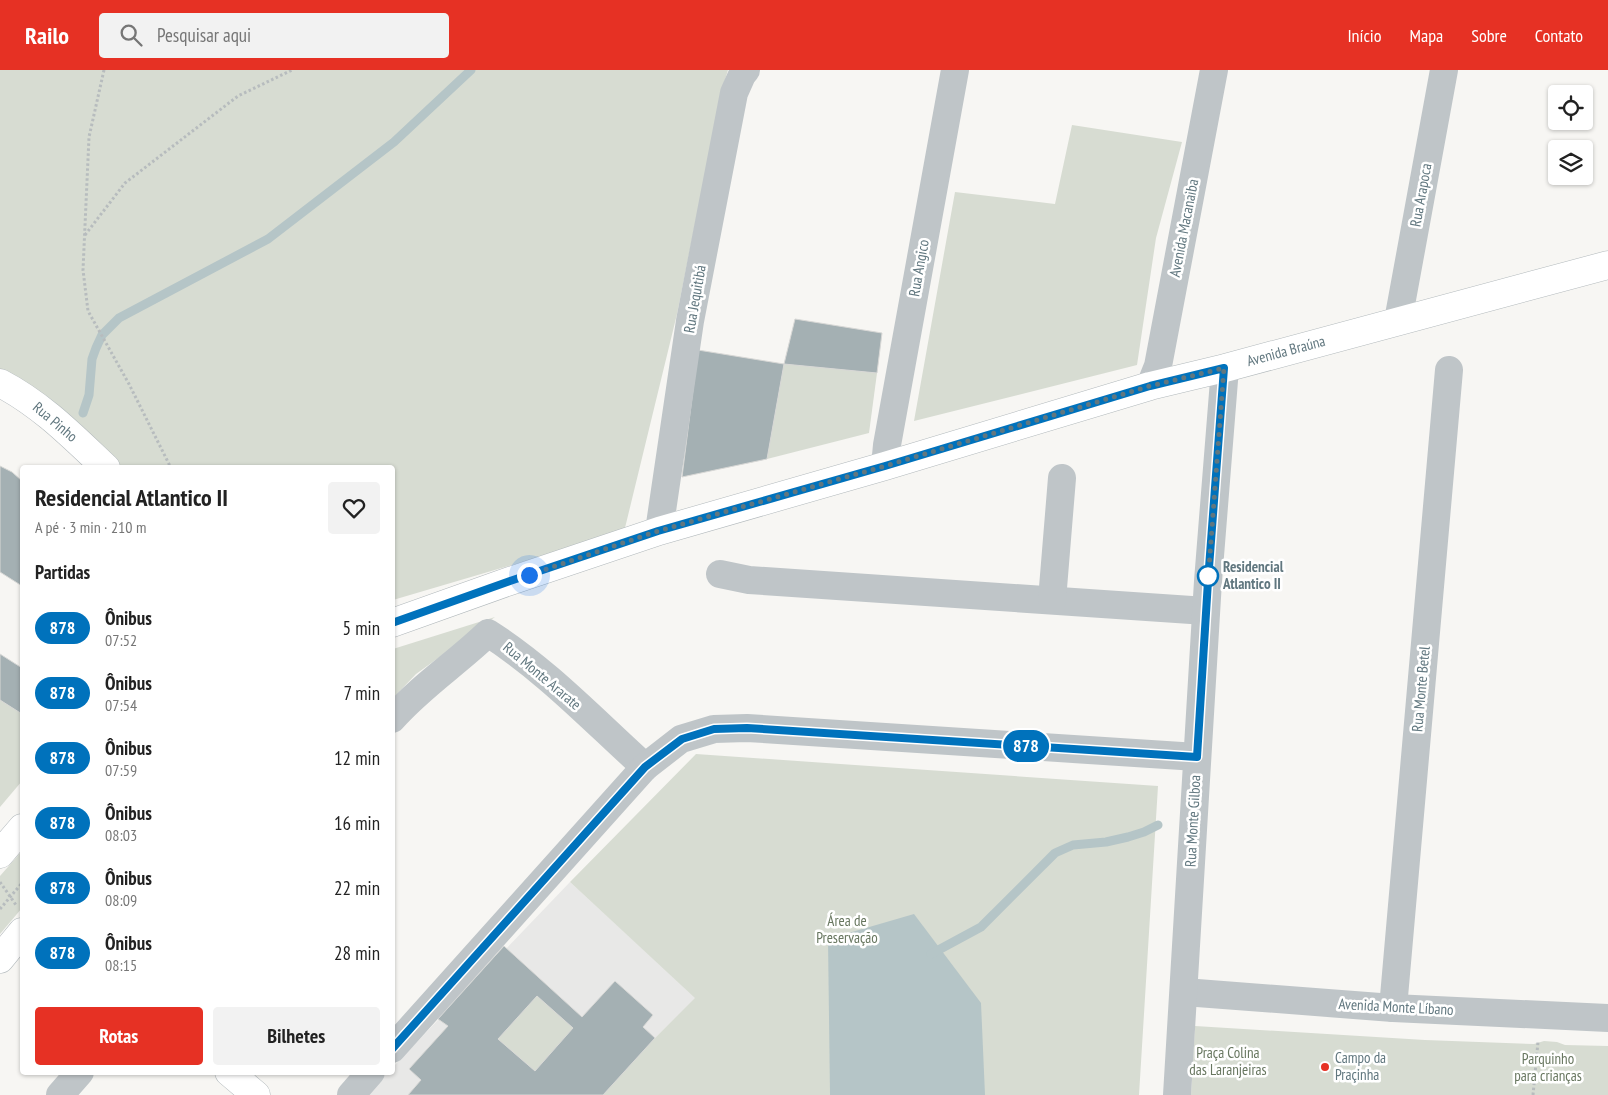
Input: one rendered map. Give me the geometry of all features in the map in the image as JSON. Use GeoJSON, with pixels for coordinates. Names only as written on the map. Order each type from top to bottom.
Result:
{"type":"FeatureCollection","features":[{"type":"Feature","properties":{"kind":"street","name":"Rua Jequitibá"},"geometry":{"type":"LineString","coordinates":[[658,531],[690,321],[734,93],[746,70]]}},
{"type":"Feature","properties":{"kind":"street","name":"Rua Angico"},"geometry":{"type":"LineString","coordinates":[[885,466],[887,445],[955,70]]}},
{"type":"Feature","properties":{"kind":"street","name":"Avenida Macanaiba"},"geometry":{"type":"LineString","coordinates":[[1150,386],[1158,366],[1214,70]]}},
{"type":"Feature","properties":{"kind":"street","name":"Rua Arapoca"},"geometry":{"type":"LineString","coordinates":[[1398,321],[1444,70]]}},
{"type":"Feature","properties":{"kind":"street","name":"Avenida Braúna"},"geometry":{"type":"LineString","coordinates":[[395,622],[658,531],[885,466],[1150,386],[1608,265]]}},
{"type":"Feature","properties":{"kind":"street","name":"Rua Monte Gilboa"},"geometry":{"type":"LineString","coordinates":[[1177,1095],[1206,611],[1224,368]]}},
{"type":"Feature","properties":{"kind":"street","name":"Rua Monte Betel"},"geometry":{"type":"LineString","coordinates":[[1394,1008],[1449,370]]}},
{"type":"Feature","properties":{"kind":"street","name":"Rua Pinho"},"geometry":{"type":"LineString","coordinates":[[0,383],[20,394],[48,414],[103,465]]}},
{"type":"Feature","properties":{"kind":"street"},"geometry":{"type":"LineString","coordinates":[[1052,600],[1062,478]]}},
{"type":"Feature","properties":{"kind":"street"},"geometry":{"type":"LineString","coordinates":[[720,574],[749,580],[1206,611]]}},
{"type":"Feature","properties":{"kind":"street","name":"Rua Monte Ararate"},"geometry":{"type":"LineString","coordinates":[[395,716],[409,700],[468,652],[488,633],[512,648],[539,670],[645,767]]}},
{"type":"Feature","properties":{"kind":"street"},"geometry":{"type":"LineString","coordinates":[[395,1046],[645,767],[682,739],[714,729],[747,728],[1197,757]]}},
{"type":"Feature","properties":{"kind":"street"},"geometry":{"type":"LineString","coordinates":[[0,854],[20,830]]}},
{"type":"Feature","properties":{"kind":"street"},"geometry":{"type":"LineString","coordinates":[[0,959],[20,920]]}},
{"type":"Feature","properties":{"kind":"street","name":"Avenida Monte Líbano"},"geometry":{"type":"LineString","coordinates":[[1184,992],[1394,1008],[1608,1018]]}},
{"type":"Feature","properties":{"kind":"street"},"geometry":{"type":"LineString","coordinates":[[60,1095],[77,1075]]}},
{"type":"Feature","properties":{"kind":"street"},"geometry":{"type":"LineString","coordinates":[[233,1075],[256,1095]]}},
{"type":"Feature","properties":{"kind":"street"},"geometry":{"type":"LineString","coordinates":[[351,1095],[368,1075]]}},
{"type":"Feature","properties":{"kind":"path"},"geometry":{"type":"LineString","coordinates":[[104,70],[89,137],[83,270],[88,311],[129,384],[170,465]]}},
{"type":"Feature","properties":{"kind":"path"},"geometry":{"type":"LineString","coordinates":[[84,236],[125,183],[238,96],[292,70]]}},
{"type":"Feature","properties":{"kind":"path"},"geometry":{"type":"LineString","coordinates":[[0,882],[11,897],[20,920]]}},
{"type":"Feature","properties":{"kind":"path"},"geometry":{"type":"LineString","coordinates":[[0,909],[20,886]]}},
{"type":"Feature","properties":{"kind":"path"},"geometry":{"type":"LineString","coordinates":[[1533,1095],[1541,1014]]}},
{"type":"Feature","properties":{"kind":"shaded area"},"geometry":{"type":"Polygon","coordinates":[[[570,882],[696,998],[655,1038],[603,1095],[366,1095],[385,1075],[395,1075],[395,1065],[570,882]]]}},
{"type":"Feature","properties":{"kind":"shaded area"},"geometry":{"type":"Polygon","coordinates":[[[914,914],[981,1003],[985,1095],[830,1095],[828,939],[914,914]]]}},
{"type":"Feature","properties":{"kind":"green space"},"geometry":{"type":"Polygon","coordinates":[[[0,70],[728,70],[722,90],[677,314],[624,532],[395,599],[395,465],[116,465],[0,372],[0,70]]]}},
{"type":"Feature","properties":{"kind":"green space"},"geometry":{"type":"Polygon","coordinates":[[[1072,125],[1182,142],[1156,238],[1137,365],[914,421],[955,192],[1055,204],[1072,125]]]}},
{"type":"Feature","properties":{"kind":"green space"},"geometry":{"type":"Polygon","coordinates":[[[784,364],[877,373],[869,433],[767,459],[784,364]]]}},
{"type":"Feature","properties":{"kind":"green space"},"geometry":{"type":"Polygon","coordinates":[[[495,617],[416,674],[395,696],[395,648],[495,617]]]}},
{"type":"Feature","properties":{"kind":"green space"},"geometry":{"type":"Polygon","coordinates":[[[0,700],[20,713],[20,783],[0,807],[0,700]]]}},
{"type":"Feature","properties":{"kind":"green space","name":"Área de Preservação"},"geometry":{"type":"Polygon","coordinates":[[[696,754],[1158,786],[1139,1095],[603,1095],[695,998],[570,882],[696,754]]]}},
{"type":"Feature","properties":{"kind":"green space"},"geometry":{"type":"Polygon","coordinates":[[[20,853],[20,910],[0,934],[0,876],[20,853]]]}},
{"type":"Feature","properties":{"kind":"green space"},"geometry":{"type":"Polygon","coordinates":[[[537,996],[573,1028],[535,1071],[498,1039],[537,996]]]}},
{"type":"Feature","properties":{"kind":"green space","name":"Praça Colina das Laranjeiras"},"geometry":{"type":"Polygon","coordinates":[[[1195,1026],[1425,1040],[1534,1044],[1544,1041],[1565,1045],[1608,1046],[1608,1095],[1191,1095],[1195,1026]]]}},
{"type":"Feature","properties":{"kind":"building"},"geometry":{"type":"Polygon","coordinates":[[[795,319],[882,333],[877,373],[784,364],[795,319]]]}},
{"type":"Feature","properties":{"kind":"building"},"geometry":{"type":"Polygon","coordinates":[[[698,350],[784,364],[767,459],[682,477],[698,350]]]}},
{"type":"Feature","properties":{"kind":"building"},"geometry":{"type":"Polygon","coordinates":[[[0,466],[12,472],[20,479],[20,585],[0,572],[0,466]]]}},
{"type":"Feature","properties":{"kind":"building"},"geometry":{"type":"Polygon","coordinates":[[[0,654],[20,667],[20,713],[0,700],[0,654]]]}},
{"type":"Feature","properties":{"kind":"building"},"geometry":{"type":"Polygon","coordinates":[[[504,946],[582,1017],[615,981],[653,1015],[643,1027],[655,1038],[603,1095],[408,1095],[421,1080],[409,1069],[448,1026],[438,1019],[504,946]],[[537,996],[498,1039],[535,1071],[573,1028],[537,996]]]}},
{"type":"Feature","properties":{"kind":"waterway"},"geometry":{"type":"LineString","coordinates":[[83,413],[89,395],[92,359],[96,348],[102,335],[119,318],[268,239],[394,142],[471,70]]}},
{"type":"Feature","properties":{"kind":"waterway"},"geometry":{"type":"LineString","coordinates":[[931,954],[981,927],[1055,853],[1073,845],[1106,842],[1128,837],[1158,825]]}},
{"type":"Feature","properties":{"kind":"bus line","name":"878"},"geometry":{"type":"LineString","coordinates":[[395,622],[658,531],[885,466],[1150,386],[1224,368],[1197,757],[747,728],[714,729],[682,739],[645,767],[395,1046]]}},
{"type":"Feature","properties":{"kind":"place","name":"Residencial Atlantico II"},"geometry":{"type":"Point","coordinates":[1208,576]}},
{"type":"Feature","properties":{"kind":"place","name":"Campo da Praçinha"},"geometry":{"type":"Point","coordinates":[1325,1067]}},
{"type":"Feature","properties":{"kind":"route"},"geometry":{"type":"LineString","coordinates":[[529,575],[658,531],[885,466],[1150,386],[1224,368],[1208,581],[1208,576]]}},
{"type":"Feature","properties":{"kind":"park label","name":"Parquinho para crianças"},"geometry":{"type":"Point","coordinates":[1548,1068]}}]}
